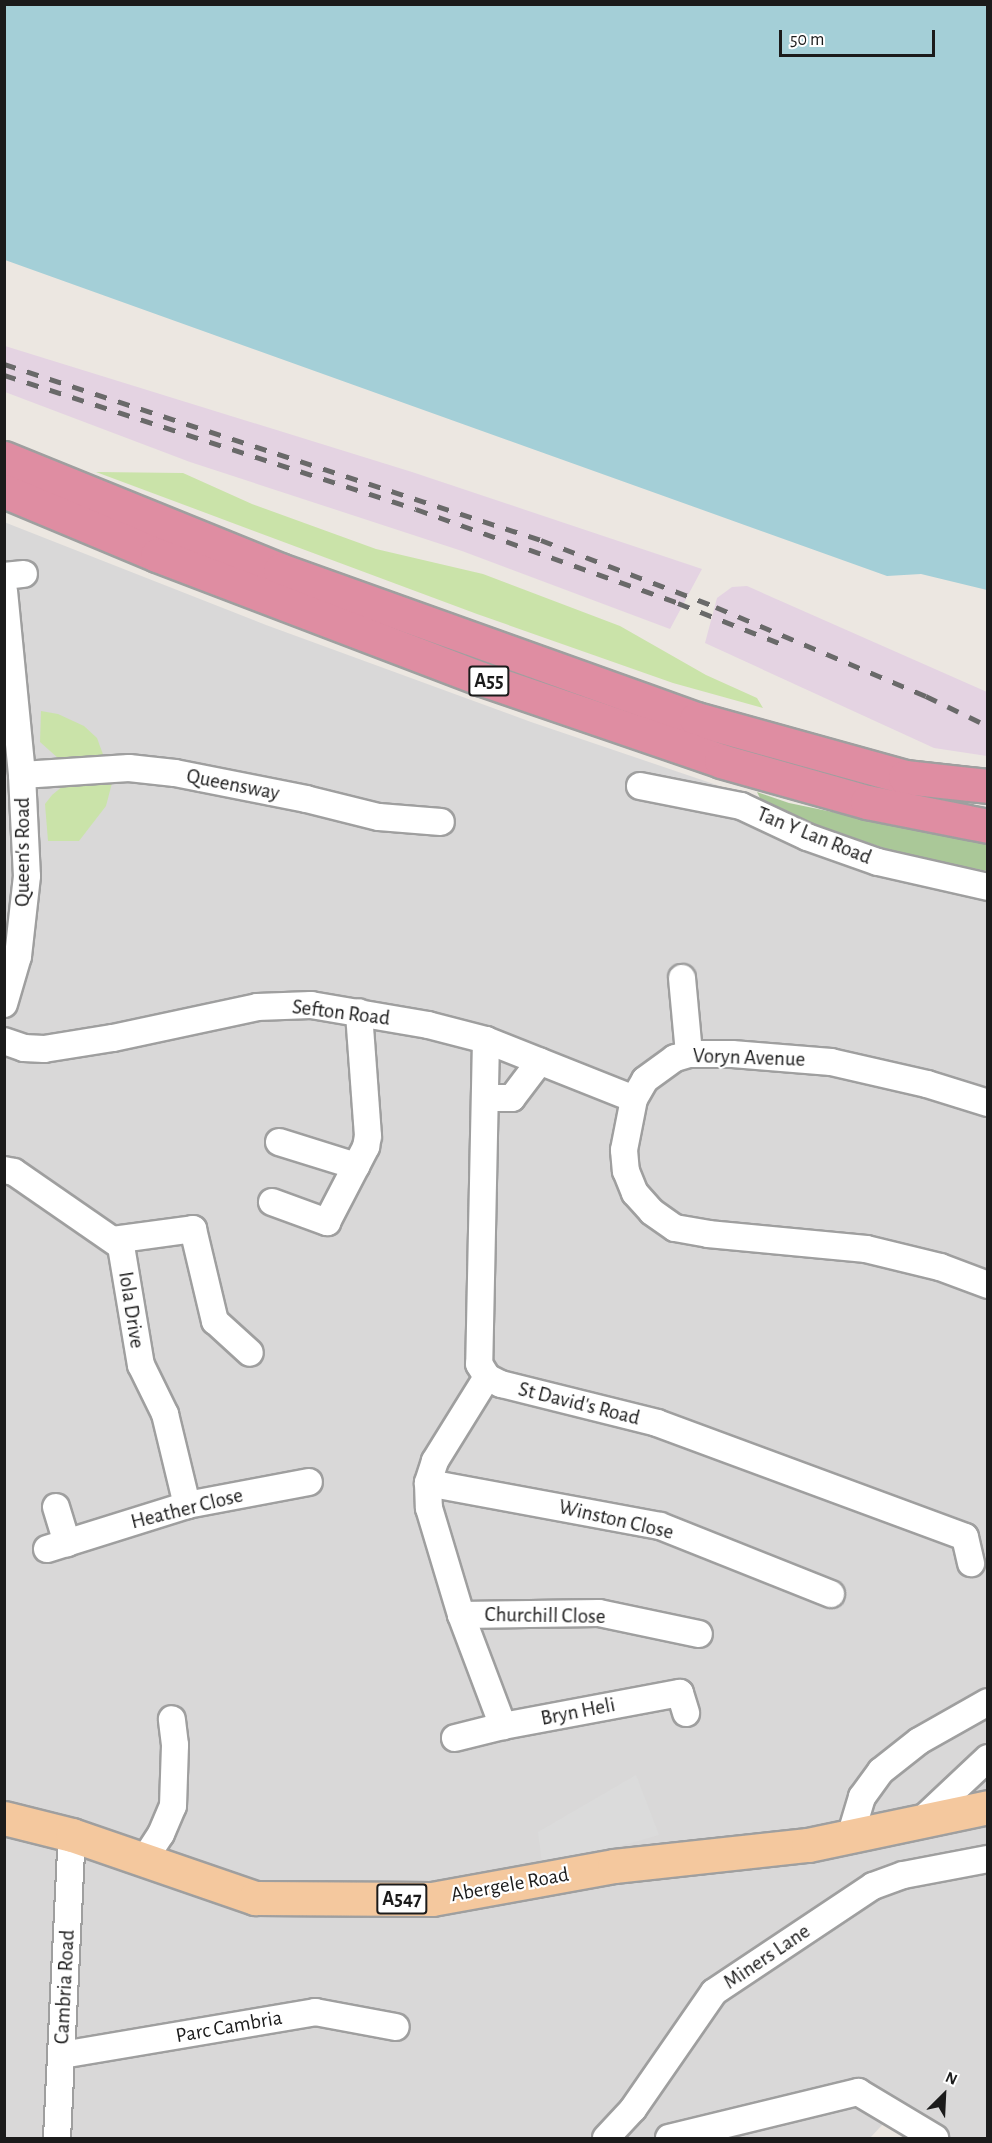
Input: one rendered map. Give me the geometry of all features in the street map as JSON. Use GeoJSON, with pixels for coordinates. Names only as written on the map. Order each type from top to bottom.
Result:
{"type":"FeatureCollection","features":[{"type":"Feature","properties":{"kind":"highway","name":"A55"},"geometry":{"type":"LineString","coordinates":[[4,458],[280,570],[696,719],[905,777],[987,786]]}},
{"type":"Feature","properties":{"kind":"highway","name":"A55"},"geometry":{"type":"LineString","coordinates":[[4,491],[157,555],[482,679],[699,753],[867,802],[987,826]]}},
{"type":"Feature","properties":{"kind":"main road","name":"Abergele Road"},"geometry":{"type":"LineString","coordinates":[[4,1818],[72,1835],[255,1898],[432,1899],[614,1866],[808,1845],[987,1807]]}},
{"type":"Feature","properties":{"kind":"street","name":"Queen's Road"},"geometry":{"type":"LineString","coordinates":[[4,591],[22,774],[16,878],[18,956],[4,1004]]}},
{"type":"Feature","properties":{"kind":"street","name":"Queensway"},"geometry":{"type":"LineString","coordinates":[[22,774],[129,768],[175,773],[306,799],[379,817],[441,822]]}},
{"type":"Feature","properties":{"kind":"street","name":"Tan Y Lan Road"},"geometry":{"type":"LineString","coordinates":[[640,786],[741,806],[807,837],[878,862],[987,887]]}},
{"type":"Feature","properties":{"kind":"street"},"geometry":{"type":"LineString","coordinates":[[682,978],[688,1054]]}},
{"type":"Feature","properties":{"kind":"street","name":"Sefton Road"},"geometry":{"type":"LineString","coordinates":[[4,1041],[24,1048],[44,1049],[113,1038],[257,1007],[311,1005],[428,1025],[486,1040],[634,1099]]}},
{"type":"Feature","properties":{"kind":"street"},"geometry":{"type":"LineString","coordinates":[[272,1202],[327,1222],[356,1166],[368,1136],[358,1012]]}},
{"type":"Feature","properties":{"kind":"street"},"geometry":{"type":"LineString","coordinates":[[486,1040],[479,1364],[487,1377]]}},
{"type":"Feature","properties":{"kind":"street","name":"Voryn Avenue"},"geometry":{"type":"LineString","coordinates":[[987,1103],[927,1084],[831,1062],[732,1054],[688,1054],[657,1068],[645,1080],[634,1099],[624,1150],[626,1171],[635,1193],[652,1212],[675,1228],[708,1234],[866,1249],[940,1267],[987,1285]]}},
{"type":"Feature","properties":{"kind":"street"},"geometry":{"type":"LineString","coordinates":[[484,1098],[512,1098],[540,1061]]}},
{"type":"Feature","properties":{"kind":"street"},"geometry":{"type":"LineString","coordinates":[[279,1142],[356,1166]]}},
{"type":"Feature","properties":{"kind":"street"},"geometry":{"type":"LineString","coordinates":[[4,1170],[14,1172],[113,1240],[193,1229],[215,1321],[250,1353]]}},
{"type":"Feature","properties":{"kind":"street","name":"Iola Drive"},"geometry":{"type":"LineString","coordinates":[[113,1240],[121,1246],[141,1365],[165,1414],[187,1505]]}},
{"type":"Feature","properties":{"kind":"street","name":"Churchill Close"},"geometry":{"type":"LineString","coordinates":[[487,1377],[435,1461],[428,1483],[429,1508],[461,1615],[503,1726]]}},
{"type":"Feature","properties":{"kind":"street","name":"St David's Road"},"geometry":{"type":"LineString","coordinates":[[487,1377],[501,1384],[657,1423],[965,1537],[971,1563]]}},
{"type":"Feature","properties":{"kind":"street","name":"Heather Close"},"geometry":{"type":"LineString","coordinates":[[56,1507],[57,1546],[187,1505],[310,1480]]}},
{"type":"Feature","properties":{"kind":"street","name":"Winston Close"},"geometry":{"type":"LineString","coordinates":[[428,1483],[660,1526],[831,1594]]}},
{"type":"Feature","properties":{"kind":"street","name":"Churchill Close"},"geometry":{"type":"LineString","coordinates":[[461,1615],[599,1613],[699,1634]]}},
{"type":"Feature","properties":{"kind":"street","name":"Bryn Heli"},"geometry":{"type":"LineString","coordinates":[[455,1738],[503,1726],[680,1693],[686,1713]]}},
{"type":"Feature","properties":{"kind":"street"},"geometry":{"type":"LineString","coordinates":[[850,1837],[862,1797],[881,1771],[920,1741],[987,1702]]}},
{"type":"Feature","properties":{"kind":"street"},"geometry":{"type":"LineString","coordinates":[[144,1860],[161,1834],[173,1806],[175,1745],[172,1719]]}},
{"type":"Feature","properties":{"kind":"street"},"geometry":{"type":"LineString","coordinates":[[923,1819],[987,1758]]}},
{"type":"Feature","properties":{"kind":"street","name":"Cambria Road"},"geometry":{"type":"LineString","coordinates":[[57,2139],[72,1835]]}},
{"type":"Feature","properties":{"kind":"street","name":"Miners Lane"},"geometry":{"type":"LineString","coordinates":[[606,2139],[633,2109],[714,1992],[873,1886],[903,1875],[987,1859]]}},
{"type":"Feature","properties":{"kind":"street","name":"Parc Cambria"},"geometry":{"type":"LineString","coordinates":[[62,2055],[315,2012],[396,2027]]}},
{"type":"Feature","properties":{"kind":"street"},"geometry":{"type":"LineString","coordinates":[[669,2139],[858,2092],[935,2139]]}},
{"type":"Feature","properties":{"kind":"shaded area"},"geometry":{"type":"Polygon","coordinates":[[[5,346],[412,472],[702,569],[670,629],[462,551],[190,462],[5,392],[5,346]]]}},
{"type":"Feature","properties":{"kind":"shaded area"},"geometry":{"type":"Polygon","coordinates":[[[4,522],[266,625],[531,722],[761,800],[821,827],[905,855],[987,871],[987,2138],[920,2138],[902,2128],[884,2123],[870,2138],[5,2138],[4,522]]]}},
{"type":"Feature","properties":{"kind":"shaded area"},"geometry":{"type":"Polygon","coordinates":[[[747,586],[987,692],[987,756],[934,748],[705,643],[717,598],[732,587],[747,586]]]}},
{"type":"Feature","properties":{"kind":"shaded area"},"geometry":{"type":"Polygon","coordinates":[[[636,1775],[659,1835],[606,1850],[542,1862],[538,1832],[636,1775]]]}},
{"type":"Feature","properties":{"kind":"green space"},"geometry":{"type":"Polygon","coordinates":[[[96,472],[183,473],[252,504],[376,549],[483,574],[620,626],[706,675],[757,698],[763,708],[673,683],[477,614],[96,472]]]}},
{"type":"Feature","properties":{"kind":"green space"},"geometry":{"type":"Polygon","coordinates":[[[41,711],[58,714],[84,726],[97,738],[104,757],[59,759],[40,742],[41,711]]]}},
{"type":"Feature","properties":{"kind":"green space"},"geometry":{"type":"Polygon","coordinates":[[[112,783],[106,806],[79,841],[48,841],[45,804],[52,795],[63,786],[112,783]]]}},
{"type":"Feature","properties":{"kind":"green space"},"geometry":{"type":"Polygon","coordinates":[[[757,792],[789,803],[987,844],[987,871],[905,855],[821,827],[761,800],[757,792]]]}},
{"type":"Feature","properties":{"kind":"water"},"geometry":{"type":"Polygon","coordinates":[[[4,5],[987,5],[987,590],[921,574],[887,576],[5,260],[4,5]]]}},
{"type":"Feature","properties":{"kind":"railway"},"geometry":{"type":"LineString","coordinates":[[4,364],[541,540],[716,607],[926,696],[988,726]]}},
{"type":"Feature","properties":{"kind":"railway"},"geometry":{"type":"LineString","coordinates":[[4,375],[416,509],[678,603],[784,645]]}}]}
